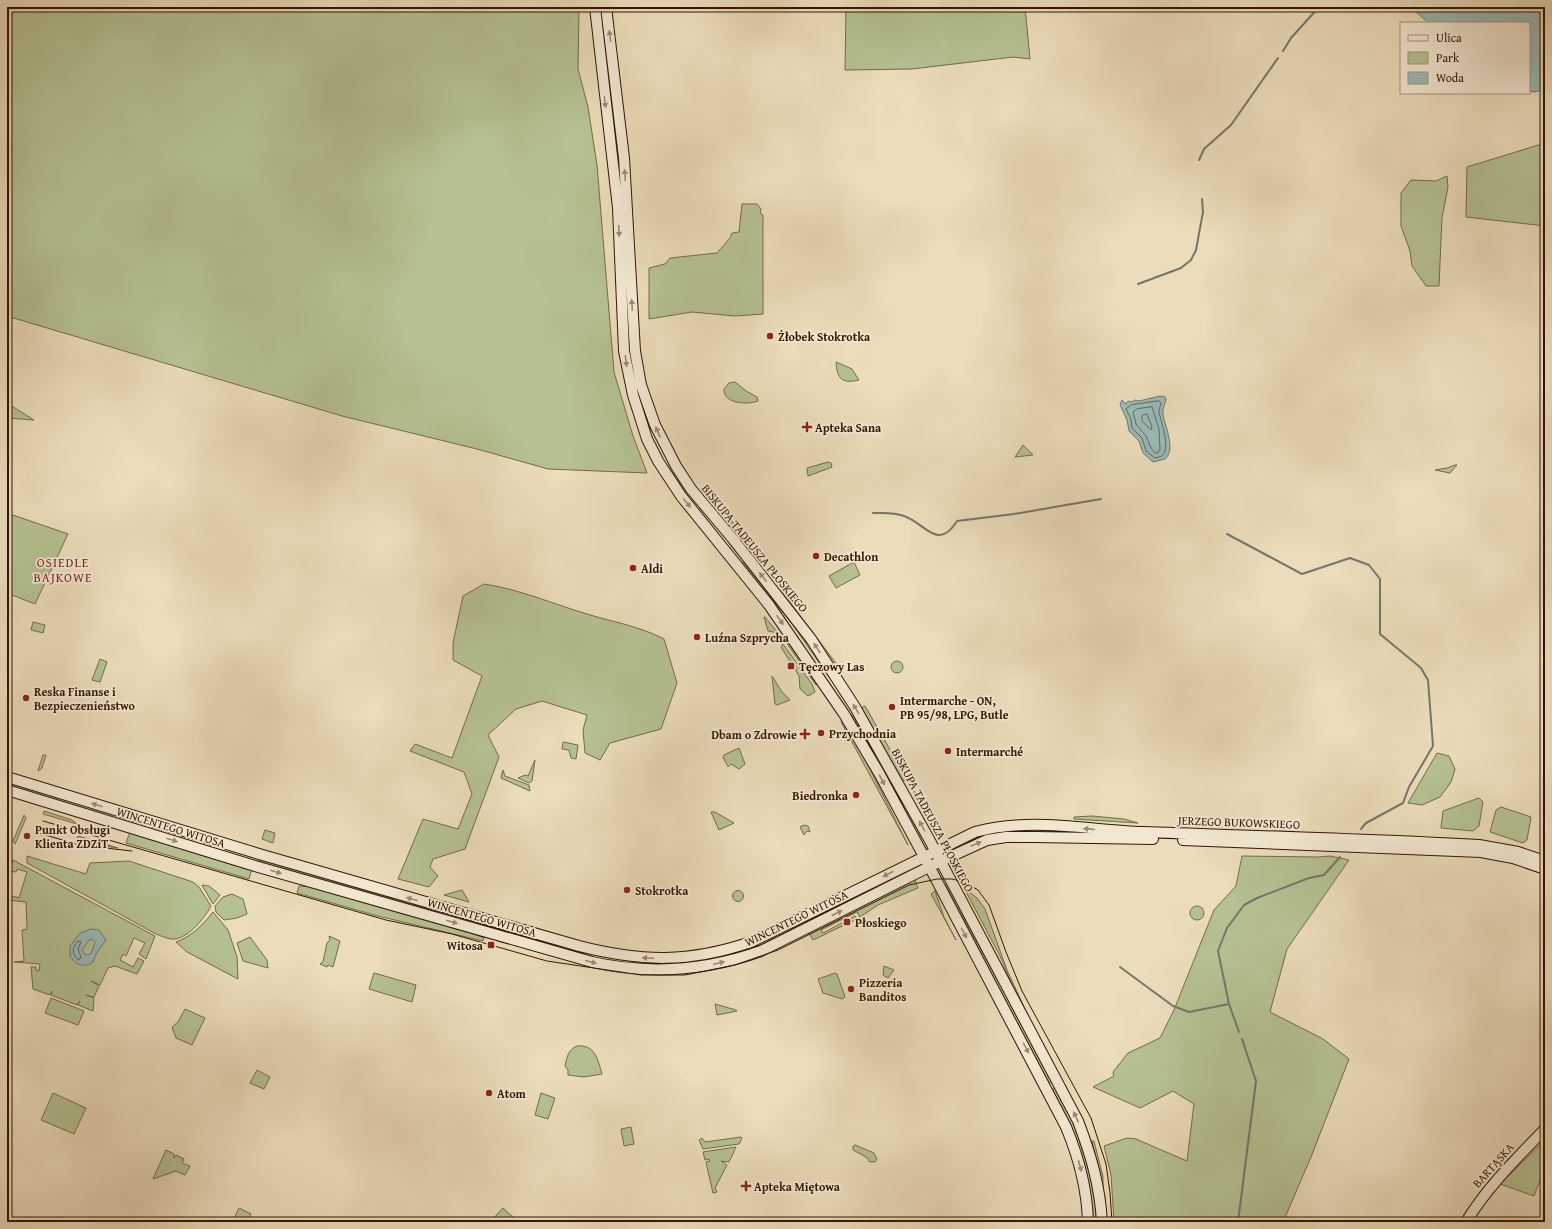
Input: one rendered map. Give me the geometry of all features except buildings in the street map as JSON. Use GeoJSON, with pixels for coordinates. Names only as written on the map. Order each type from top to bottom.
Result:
{"type":"FeatureCollection","features":[{"type":"Feature","properties":{"kind":"main road","name":"BISKUPA TADEUSZA PŁOSKIEGO"},"geometry":{"type":"LineString","coordinates":[[595,7],[618,208],[627,369],[642,426],[664,471],[681,496],[769,605],[824,682],[867,753],[929,866],[1066,1126],[1080,1165],[1085,1186],[1088,1222]]}},
{"type":"Feature","properties":{"kind":"main road","name":"BISKUPA TADEUSZA PŁOSKIEGO"},"geometry":{"type":"LineString","coordinates":[[606,7],[624,158],[637,364],[641,385],[654,425],[691,490],[742,550],[819,651],[859,714],[941,860],[1078,1121],[1100,1189],[1102,1222]]}},
{"type":"Feature","properties":{"kind":"main road","name":"WINCENTEGO WITOSA"},"geometry":{"type":"LineString","coordinates":[[7,777],[353,882],[578,946],[632,957],[687,957],[714,953],[751,942],[923,856],[936,851]]}},
{"type":"Feature","properties":{"kind":"main road","name":"WINCENTEGO WITOSA"},"geometry":{"type":"LineString","coordinates":[[7,790],[407,910],[592,962],[631,969],[679,970],[702,967],[744,957],[795,934],[941,860]]}},
{"type":"Feature","properties":{"kind":"main road","name":"JERZEGO BUKOWSKIEGO"},"geometry":{"type":"LineString","coordinates":[[936,851],[981,830],[1001,826],[1035,826],[1479,845],[1518,852],[1545,861]]}},
{"type":"Feature","properties":{"kind":"main road","name":"JERZEGO BUKOWSKIEGO"},"geometry":{"type":"LineString","coordinates":[[941,860],[987,840],[1006,837],[1051,837],[1165,839],[1467,851],[1498,854],[1545,869]]}},
{"type":"Feature","properties":{"kind":"main road","name":"BARTĄSKA"},"geometry":{"type":"LineString","coordinates":[[1466,1222],[1480,1200],[1498,1177],[1545,1129]]}},
{"type":"Feature","properties":{"kind":"green space"},"geometry":{"type":"Polygon","coordinates":[[[7,7],[579,7],[578,69],[588,107],[597,165],[614,372],[633,436],[647,473],[548,469],[477,449],[342,416],[7,316],[7,7]]]}},
{"type":"Feature","properties":{"kind":"green space"},"geometry":{"type":"Polygon","coordinates":[[[846,7],[1025,7],[1030,59],[1013,57],[912,69],[845,70],[846,7]]]}},
{"type":"Feature","properties":{"kind":"green space"},"geometry":{"type":"Polygon","coordinates":[[[1545,143],[1545,226],[1466,217],[1467,167],[1545,143]]]}},
{"type":"Feature","properties":{"kind":"green space"},"geometry":{"type":"Polygon","coordinates":[[[1447,176],[1448,187],[1442,218],[1439,286],[1426,286],[1412,266],[1410,251],[1401,226],[1401,193],[1411,180],[1436,181],[1447,176]]]}},
{"type":"Feature","properties":{"kind":"green space"},"geometry":{"type":"Polygon","coordinates":[[[742,204],[757,204],[761,209],[760,213],[763,215],[763,314],[735,316],[692,312],[649,319],[649,268],[665,264],[670,258],[717,253],[730,238],[732,233],[739,232],[742,204]]]}},
{"type":"Feature","properties":{"kind":"green space"},"geometry":{"type":"Polygon","coordinates":[[[836,362],[852,369],[859,380],[845,381],[842,379],[839,376],[836,362]]]}},
{"type":"Feature","properties":{"kind":"green space"},"geometry":{"type":"Polygon","coordinates":[[[735,382],[746,391],[757,397],[758,401],[743,403],[727,398],[724,389],[729,383],[735,382]]]}},
{"type":"Feature","properties":{"kind":"green space"},"geometry":{"type":"Polygon","coordinates":[[[7,403],[34,420],[7,418],[7,403]]]}},
{"type":"Feature","properties":{"kind":"green space"},"geometry":{"type":"Polygon","coordinates":[[[1023,445],[1033,455],[1015,457],[1023,445]]]}},
{"type":"Feature","properties":{"kind":"green space"},"geometry":{"type":"Polygon","coordinates":[[[828,462],[831,463],[832,467],[808,476],[807,468],[828,462]]]}},
{"type":"Feature","properties":{"kind":"green space"},"geometry":{"type":"Polygon","coordinates":[[[1457,465],[1450,473],[1435,470],[1447,468],[1457,465]]]}},
{"type":"Feature","properties":{"kind":"green space"},"geometry":{"type":"Polygon","coordinates":[[[7,513],[68,534],[35,604],[7,593],[7,513]]]}},
{"type":"Feature","properties":{"kind":"green space"},"geometry":{"type":"Polygon","coordinates":[[[729,521],[733,522],[739,529],[730,529],[725,524],[729,521]]]}},
{"type":"Feature","properties":{"kind":"green space"},"geometry":{"type":"Polygon","coordinates":[[[743,562],[799,632],[831,676],[829,677],[790,621],[741,563],[743,562]]]}},
{"type":"Feature","properties":{"kind":"green space"},"geometry":{"type":"Polygon","coordinates":[[[854,562],[860,575],[836,588],[829,576],[854,562]]]}},
{"type":"Feature","properties":{"kind":"green space"},"geometry":{"type":"Polygon","coordinates":[[[484,584],[523,593],[587,614],[636,627],[664,639],[677,683],[661,729],[610,743],[600,760],[585,753],[583,730],[587,715],[542,701],[516,709],[488,735],[499,757],[465,849],[433,859],[430,867],[438,876],[429,887],[398,879],[423,819],[458,829],[472,794],[464,772],[410,751],[415,744],[452,758],[482,676],[453,660],[453,643],[463,596],[484,584]]]}},
{"type":"Feature","properties":{"kind":"green space"},"geometry":{"type":"Polygon","coordinates":[[[781,590],[841,670],[837,672],[781,590]]]}},
{"type":"Feature","properties":{"kind":"green space"},"geometry":{"type":"Polygon","coordinates":[[[765,617],[778,633],[768,631],[765,617]]]}},
{"type":"Feature","properties":{"kind":"green space"},"geometry":{"type":"Polygon","coordinates":[[[33,622],[45,625],[43,633],[31,630],[33,622]]]}},
{"type":"Feature","properties":{"kind":"green space"},"geometry":{"type":"Polygon","coordinates":[[[785,641],[791,643],[819,683],[816,685],[785,641]]]}},
{"type":"Feature","properties":{"kind":"green space"},"geometry":{"type":"Polygon","coordinates":[[[783,644],[812,684],[815,692],[808,696],[800,689],[799,676],[781,647],[783,644]]]}},
{"type":"Feature","properties":{"kind":"green space"},"geometry":{"type":"Polygon","coordinates":[[[100,659],[107,662],[100,682],[92,680],[100,659]]]}},
{"type":"Feature","properties":{"kind":"green space"},"geometry":{"type":"Polygon","coordinates":[[[895,661],[899,661],[903,667],[899,673],[895,673],[891,669],[891,665],[895,661]]]}},
{"type":"Feature","properties":{"kind":"green space"},"geometry":{"type":"Polygon","coordinates":[[[772,676],[782,692],[790,700],[777,705],[775,704],[772,676]]]}},
{"type":"Feature","properties":{"kind":"green space"},"geometry":{"type":"Polygon","coordinates":[[[865,706],[907,779],[903,781],[861,708],[865,706]]]}},
{"type":"Feature","properties":{"kind":"green space"},"geometry":{"type":"Polygon","coordinates":[[[851,714],[889,774],[923,837],[922,838],[890,778],[850,715],[851,714]]]}},
{"type":"Feature","properties":{"kind":"green space"},"geometry":{"type":"Polygon","coordinates":[[[842,720],[858,745],[908,845],[841,722],[842,720]]]}},
{"type":"Feature","properties":{"kind":"green space"},"geometry":{"type":"Polygon","coordinates":[[[563,742],[578,745],[576,759],[571,758],[569,750],[562,749],[563,742]]]}},
{"type":"Feature","properties":{"kind":"green space"},"geometry":{"type":"Polygon","coordinates":[[[739,748],[745,764],[739,769],[731,764],[728,767],[723,757],[724,755],[739,748]]]}},
{"type":"Feature","properties":{"kind":"green space"},"geometry":{"type":"Polygon","coordinates":[[[1437,753],[1449,756],[1455,769],[1451,782],[1440,797],[1422,805],[1408,803],[1437,753]]]}},
{"type":"Feature","properties":{"kind":"green space"},"geometry":{"type":"Polygon","coordinates":[[[43,755],[46,755],[42,768],[38,771],[43,755]]]}},
{"type":"Feature","properties":{"kind":"green space"},"geometry":{"type":"Polygon","coordinates":[[[535,760],[532,781],[529,783],[518,778],[525,775],[528,776],[535,760]]]}},
{"type":"Feature","properties":{"kind":"green space"},"geometry":{"type":"Polygon","coordinates":[[[503,770],[505,776],[529,785],[530,791],[501,778],[503,770]]]}},
{"type":"Feature","properties":{"kind":"green space"},"geometry":{"type":"Polygon","coordinates":[[[913,790],[920,798],[937,829],[935,831],[913,790]]]}},
{"type":"Feature","properties":{"kind":"green space"},"geometry":{"type":"Polygon","coordinates":[[[1479,798],[1483,802],[1479,826],[1473,831],[1441,828],[1443,811],[1479,798]]]}},
{"type":"Feature","properties":{"kind":"green space"},"geometry":{"type":"Polygon","coordinates":[[[1501,807],[1531,817],[1527,840],[1523,843],[1490,832],[1496,810],[1501,807]]]}},
{"type":"Feature","properties":{"kind":"green space"},"geometry":{"type":"Polygon","coordinates":[[[44,811],[72,820],[77,824],[43,814],[44,811]]]}},
{"type":"Feature","properties":{"kind":"green space"},"geometry":{"type":"Polygon","coordinates":[[[711,812],[715,812],[734,823],[719,830],[711,812]]]}},
{"type":"Feature","properties":{"kind":"green space"},"geometry":{"type":"Polygon","coordinates":[[[24,815],[26,818],[15,844],[13,841],[24,815]]]}},
{"type":"Feature","properties":{"kind":"green space"},"geometry":{"type":"Polygon","coordinates":[[[1092,816],[1124,819],[1138,823],[1074,819],[1074,817],[1092,816]]]}},
{"type":"Feature","properties":{"kind":"green space"},"geometry":{"type":"Polygon","coordinates":[[[804,825],[808,826],[810,832],[807,831],[804,835],[800,827],[804,825]]]}},
{"type":"Feature","properties":{"kind":"green space"},"geometry":{"type":"Polygon","coordinates":[[[265,830],[275,833],[273,843],[262,839],[265,830]]]}},
{"type":"Feature","properties":{"kind":"green space"},"geometry":{"type":"Polygon","coordinates":[[[130,832],[252,868],[249,879],[126,843],[130,832]]]}},
{"type":"Feature","properties":{"kind":"green space"},"geometry":{"type":"Polygon","coordinates":[[[78,836],[118,848],[96,845],[77,839],[78,836]]]}},
{"type":"Feature","properties":{"kind":"green space"},"geometry":{"type":"Polygon","coordinates":[[[27,856],[86,874],[90,863],[129,861],[193,882],[199,887],[211,906],[200,922],[189,933],[177,939],[167,938],[156,934],[27,863],[27,856]]]}},
{"type":"Feature","properties":{"kind":"green space"},"geometry":{"type":"Polygon","coordinates":[[[1242,856],[1330,856],[1349,860],[1287,949],[1270,1012],[1323,1039],[1349,1059],[1311,1157],[1283,1222],[1114,1222],[1111,1175],[1104,1146],[1127,1138],[1136,1139],[1187,1161],[1194,1104],[1173,1091],[1140,1108],[1093,1087],[1114,1076],[1113,1072],[1128,1053],[1160,1038],[1174,1010],[1214,910],[1236,886],[1242,856]]]}},
{"type":"Feature","properties":{"kind":"green space"},"geometry":{"type":"Polygon","coordinates":[[[260,859],[438,910],[438,912],[259,863],[260,859]]]}},
{"type":"Feature","properties":{"kind":"green space"},"geometry":{"type":"Polygon","coordinates":[[[13,860],[155,936],[146,959],[139,954],[145,943],[134,938],[126,956],[123,954],[120,960],[133,967],[138,958],[144,961],[137,974],[115,966],[108,968],[100,985],[91,981],[99,986],[94,997],[86,995],[94,998],[93,1011],[78,1005],[80,1001],[77,1005],[51,995],[52,991],[50,995],[33,989],[31,967],[36,967],[36,970],[39,971],[40,964],[14,962],[24,961],[22,930],[27,929],[26,902],[7,900],[7,887],[11,889],[9,895],[19,898],[27,872],[17,869],[16,872],[9,871],[13,860]]]}},
{"type":"Feature","properties":{"kind":"green space"},"geometry":{"type":"Polygon","coordinates":[[[915,880],[918,888],[878,905],[860,917],[857,912],[821,930],[823,933],[855,916],[857,919],[813,940],[809,933],[772,951],[915,880]]]}},
{"type":"Feature","properties":{"kind":"green space"},"geometry":{"type":"Polygon","coordinates":[[[943,884],[945,884],[1054,1081],[1049,1083],[943,884]]]}},
{"type":"Feature","properties":{"kind":"green space"},"geometry":{"type":"Polygon","coordinates":[[[202,885],[209,886],[220,895],[213,904],[202,885]]]}},
{"type":"Feature","properties":{"kind":"green space"},"geometry":{"type":"Polygon","coordinates":[[[299,886],[314,887],[469,932],[484,938],[483,941],[378,916],[297,893],[299,886]]]}},
{"type":"Feature","properties":{"kind":"green space"},"geometry":{"type":"Polygon","coordinates":[[[964,888],[977,898],[985,909],[1007,970],[1031,1022],[1014,989],[1000,956],[964,888]]]}},
{"type":"Feature","properties":{"kind":"green space"},"geometry":{"type":"Polygon","coordinates":[[[462,890],[469,902],[444,895],[462,890]]]}},
{"type":"Feature","properties":{"kind":"green space"},"geometry":{"type":"Polygon","coordinates":[[[738,890],[742,892],[744,896],[742,900],[738,902],[734,900],[732,896],[734,892],[738,890]]]}},
{"type":"Feature","properties":{"kind":"green space"},"geometry":{"type":"Polygon","coordinates":[[[935,891],[944,917],[956,940],[931,894],[935,891]]]}},
{"type":"Feature","properties":{"kind":"green space"},"geometry":{"type":"Polygon","coordinates":[[[232,894],[243,899],[247,914],[237,918],[224,920],[216,912],[215,906],[223,897],[232,894]]]}},
{"type":"Feature","properties":{"kind":"green space"},"geometry":{"type":"Polygon","coordinates":[[[1197,906],[1202,908],[1204,913],[1202,918],[1197,920],[1192,918],[1190,913],[1192,908],[1197,906]]]}},
{"type":"Feature","properties":{"kind":"green space"},"geometry":{"type":"Polygon","coordinates":[[[831,907],[824,914],[811,922],[756,947],[711,961],[674,964],[711,957],[831,907]]]}},
{"type":"Feature","properties":{"kind":"green space"},"geometry":{"type":"Polygon","coordinates":[[[213,912],[228,930],[237,957],[238,979],[187,952],[176,942],[187,937],[196,930],[213,912]]]}},
{"type":"Feature","properties":{"kind":"green space"},"geometry":{"type":"Polygon","coordinates":[[[329,936],[340,941],[333,967],[328,965],[327,967],[320,964],[323,962],[327,943],[330,940],[329,936]]]}},
{"type":"Feature","properties":{"kind":"green space"},"geometry":{"type":"Polygon","coordinates":[[[250,937],[267,960],[268,968],[243,961],[237,943],[250,937]]]}},
{"type":"Feature","properties":{"kind":"green space"},"geometry":{"type":"Polygon","coordinates":[[[884,966],[894,970],[888,978],[883,975],[884,966]]]}},
{"type":"Feature","properties":{"kind":"green space"},"geometry":{"type":"Polygon","coordinates":[[[374,973],[416,985],[412,1002],[369,989],[374,973]]]}},
{"type":"Feature","properties":{"kind":"green space"},"geometry":{"type":"Polygon","coordinates":[[[835,973],[837,974],[845,997],[842,999],[823,993],[818,979],[835,973]]]}},
{"type":"Feature","properties":{"kind":"green space"},"geometry":{"type":"Polygon","coordinates":[[[51,998],[84,1011],[78,1025],[45,1013],[51,998]]]}},
{"type":"Feature","properties":{"kind":"green space"},"geometry":{"type":"Polygon","coordinates":[[[715,1004],[736,1010],[737,1011],[717,1015],[715,1004]]]}},
{"type":"Feature","properties":{"kind":"green space"},"geometry":{"type":"Polygon","coordinates":[[[185,1009],[205,1018],[192,1045],[176,1038],[172,1027],[178,1022],[185,1009]]]}},
{"type":"Feature","properties":{"kind":"green space"},"geometry":{"type":"Polygon","coordinates":[[[577,1046],[583,1046],[592,1050],[597,1058],[602,1074],[584,1077],[568,1075],[568,1070],[565,1066],[567,1057],[577,1046]]]}},
{"type":"Feature","properties":{"kind":"green space"},"geometry":{"type":"Polygon","coordinates":[[[257,1070],[270,1077],[264,1089],[250,1083],[257,1070]]]}},
{"type":"Feature","properties":{"kind":"green space"},"geometry":{"type":"Polygon","coordinates":[[[1057,1086],[1076,1126],[1091,1171],[1098,1222],[1093,1222],[1089,1187],[1080,1154],[1074,1137],[1052,1089],[1057,1086]]]}},
{"type":"Feature","properties":{"kind":"green space"},"geometry":{"type":"Polygon","coordinates":[[[53,1093],[86,1108],[74,1134],[41,1120],[53,1093]]]}},
{"type":"Feature","properties":{"kind":"green space"},"geometry":{"type":"Polygon","coordinates":[[[541,1093],[555,1098],[548,1119],[535,1115],[541,1093]]]}},
{"type":"Feature","properties":{"kind":"green space"},"geometry":{"type":"Polygon","coordinates":[[[631,1127],[634,1144],[624,1146],[621,1129],[631,1127]]]}},
{"type":"Feature","properties":{"kind":"green space"},"geometry":{"type":"Polygon","coordinates":[[[702,1138],[705,1142],[742,1138],[739,1144],[703,1149],[699,1140],[702,1138]]]}},
{"type":"Feature","properties":{"kind":"green space"},"geometry":{"type":"Polygon","coordinates":[[[1545,1140],[1545,1167],[1534,1196],[1500,1184],[1545,1140]]]}},
{"type":"Feature","properties":{"kind":"green space"},"geometry":{"type":"Polygon","coordinates":[[[1092,1141],[1094,1141],[1103,1177],[1103,1190],[1092,1141]]]}},
{"type":"Feature","properties":{"kind":"green space"},"geometry":{"type":"Polygon","coordinates":[[[855,1145],[874,1153],[877,1159],[875,1162],[870,1162],[866,1157],[853,1150],[853,1146],[855,1145]]]}},
{"type":"Feature","properties":{"kind":"green space"},"geometry":{"type":"Polygon","coordinates":[[[736,1147],[729,1162],[721,1161],[727,1165],[715,1188],[717,1192],[713,1193],[706,1162],[710,1161],[709,1159],[705,1160],[703,1152],[736,1147]]]}},
{"type":"Feature","properties":{"kind":"green space"},"geometry":{"type":"Polygon","coordinates":[[[166,1150],[174,1154],[174,1158],[176,1155],[184,1159],[182,1163],[190,1166],[185,1175],[176,1171],[153,1179],[166,1150]]]}},
{"type":"Feature","properties":{"kind":"green space"},"geometry":{"type":"Polygon","coordinates":[[[239,1208],[251,1214],[247,1222],[233,1221],[239,1208]]]}},
{"type":"Feature","properties":{"kind":"green space"},"geometry":{"type":"Polygon","coordinates":[[[503,1208],[513,1217],[509,1222],[490,1222],[503,1208]]]}},
{"type":"Feature","properties":{"kind":"water"},"geometry":{"type":"Polygon","coordinates":[[[1410,7],[1545,7],[1545,89],[1535,92],[1530,91],[1530,22],[1428,22],[1410,7]]]}},
{"type":"Feature","properties":{"kind":"water"},"geometry":{"type":"Polygon","coordinates":[[[1160,396],[1165,397],[1166,400],[1163,414],[1170,441],[1170,448],[1169,454],[1165,459],[1153,462],[1143,453],[1139,441],[1129,431],[1127,420],[1120,405],[1122,400],[1126,404],[1128,401],[1139,401],[1160,396]]]}},
{"type":"Feature","properties":{"kind":"water"},"geometry":{"type":"Polygon","coordinates":[[[91,929],[99,930],[106,940],[97,952],[93,962],[90,964],[80,965],[70,956],[70,946],[80,933],[91,929]],[[92,939],[89,940],[82,950],[85,955],[91,954],[95,942],[92,939]]]}},
{"type":"Feature","properties":{"kind":"waterway"},"geometry":{"type":"LineString","coordinates":[[1283,51],[1291,38],[1319,7]]}},
{"type":"Feature","properties":{"kind":"waterway"},"geometry":{"type":"LineString","coordinates":[[1199,160],[1204,149],[1231,125],[1278,58]]}},
{"type":"Feature","properties":{"kind":"waterway"},"geometry":{"type":"LineString","coordinates":[[1138,284],[1181,268],[1191,260],[1196,250],[1203,212],[1202,199]]}},
{"type":"Feature","properties":{"kind":"waterway"},"geometry":{"type":"LineString","coordinates":[[873,513],[892,513],[904,516],[912,519],[931,533],[937,535],[944,534],[950,530],[957,521],[1014,514],[1101,499]]}},
{"type":"Feature","properties":{"kind":"waterway"},"geometry":{"type":"LineString","coordinates":[[1227,534],[1302,574],[1350,558],[1369,565],[1380,579],[1380,634],[1421,668],[1428,680],[1433,746],[1409,787],[1403,803],[1366,823],[1361,829]]}},
{"type":"Feature","properties":{"kind":"waterway"},"geometry":{"type":"LineString","coordinates":[[1239,1032],[1229,1004],[1218,951],[1227,928],[1244,905],[1257,898],[1309,878],[1324,875],[1340,857]]}},
{"type":"Feature","properties":{"kind":"waterway"},"geometry":{"type":"LineString","coordinates":[[1120,967],[1173,1006],[1189,1012],[1229,1004]]}},
{"type":"Feature","properties":{"kind":"waterway"},"geometry":{"type":"LineString","coordinates":[[1238,1222],[1256,1081],[1242,1039]]}},
{"type":"Feature","properties":{"kind":"tram line"},"geometry":{"type":"LineString","coordinates":[[43,821],[386,920],[452,934],[547,961],[641,975],[685,975],[735,965],[778,950],[909,885],[937,879],[952,879],[964,882],[978,890],[989,905],[1022,991],[1091,1118],[1106,1164],[1112,1222]]}},
{"type":"Feature","properties":{"kind":"tram line"},"geometry":{"type":"LineString","coordinates":[[39,833],[79,845],[132,851]]}},
{"type":"Feature","properties":{"kind":"place","name":"Żłobek Stokrotka"},"geometry":{"type":"Point","coordinates":[770,336]}},
{"type":"Feature","properties":{"kind":"place","name":"Apteka Sana"},"geometry":{"type":"Point","coordinates":[807,427]}},
{"type":"Feature","properties":{"kind":"place","name":"Decathlon"},"geometry":{"type":"Point","coordinates":[816,556]}},
{"type":"Feature","properties":{"kind":"place","name":"Aldi"},"geometry":{"type":"Point","coordinates":[633,568]}},
{"type":"Feature","properties":{"kind":"place","name":"Luźna Szprycha"},"geometry":{"type":"Point","coordinates":[697,637]}},
{"type":"Feature","properties":{"kind":"place","name":"Tęczowy Las"},"geometry":{"type":"Point","coordinates":[791,666]}},
{"type":"Feature","properties":{"kind":"place","name":"Reska Finanse i Bezpieczenieństwo"},"geometry":{"type":"Point","coordinates":[26,698]}},
{"type":"Feature","properties":{"kind":"place","name":"Intermarche - ON, PB 95/98, LPG, Butle"},"geometry":{"type":"Point","coordinates":[892,707]}},
{"type":"Feature","properties":{"kind":"place","name":"Przychodnia"},"geometry":{"type":"Point","coordinates":[821,733]}},
{"type":"Feature","properties":{"kind":"place","name":"Dbam o Zdrowie"},"geometry":{"type":"Point","coordinates":[805,734]}},
{"type":"Feature","properties":{"kind":"place","name":"Intermarché"},"geometry":{"type":"Point","coordinates":[948,751]}},
{"type":"Feature","properties":{"kind":"place","name":"Biedronka"},"geometry":{"type":"Point","coordinates":[856,795]}},
{"type":"Feature","properties":{"kind":"place","name":"Punkt Obsługi Klienta ZDZiT"},"geometry":{"type":"Point","coordinates":[27,836]}},
{"type":"Feature","properties":{"kind":"place","name":"Stokrotka"},"geometry":{"type":"Point","coordinates":[627,890]}},
{"type":"Feature","properties":{"kind":"place","name":"Płoskiego"},"geometry":{"type":"Point","coordinates":[847,922]}},
{"type":"Feature","properties":{"kind":"place","name":"Witosa"},"geometry":{"type":"Point","coordinates":[491,945]}},
{"type":"Feature","properties":{"kind":"place","name":"Pizzeria Banditos"},"geometry":{"type":"Point","coordinates":[851,989]}},
{"type":"Feature","properties":{"kind":"place","name":"Atom"},"geometry":{"type":"Point","coordinates":[489,1093]}},
{"type":"Feature","properties":{"kind":"place","name":"Apteka Miętowa"},"geometry":{"type":"Point","coordinates":[746,1186]}},
{"type":"Feature","properties":{"kind":"district","name":"OSIEDLE BAJKOWE"},"geometry":{"type":"Point","coordinates":[63,570]}}]}
